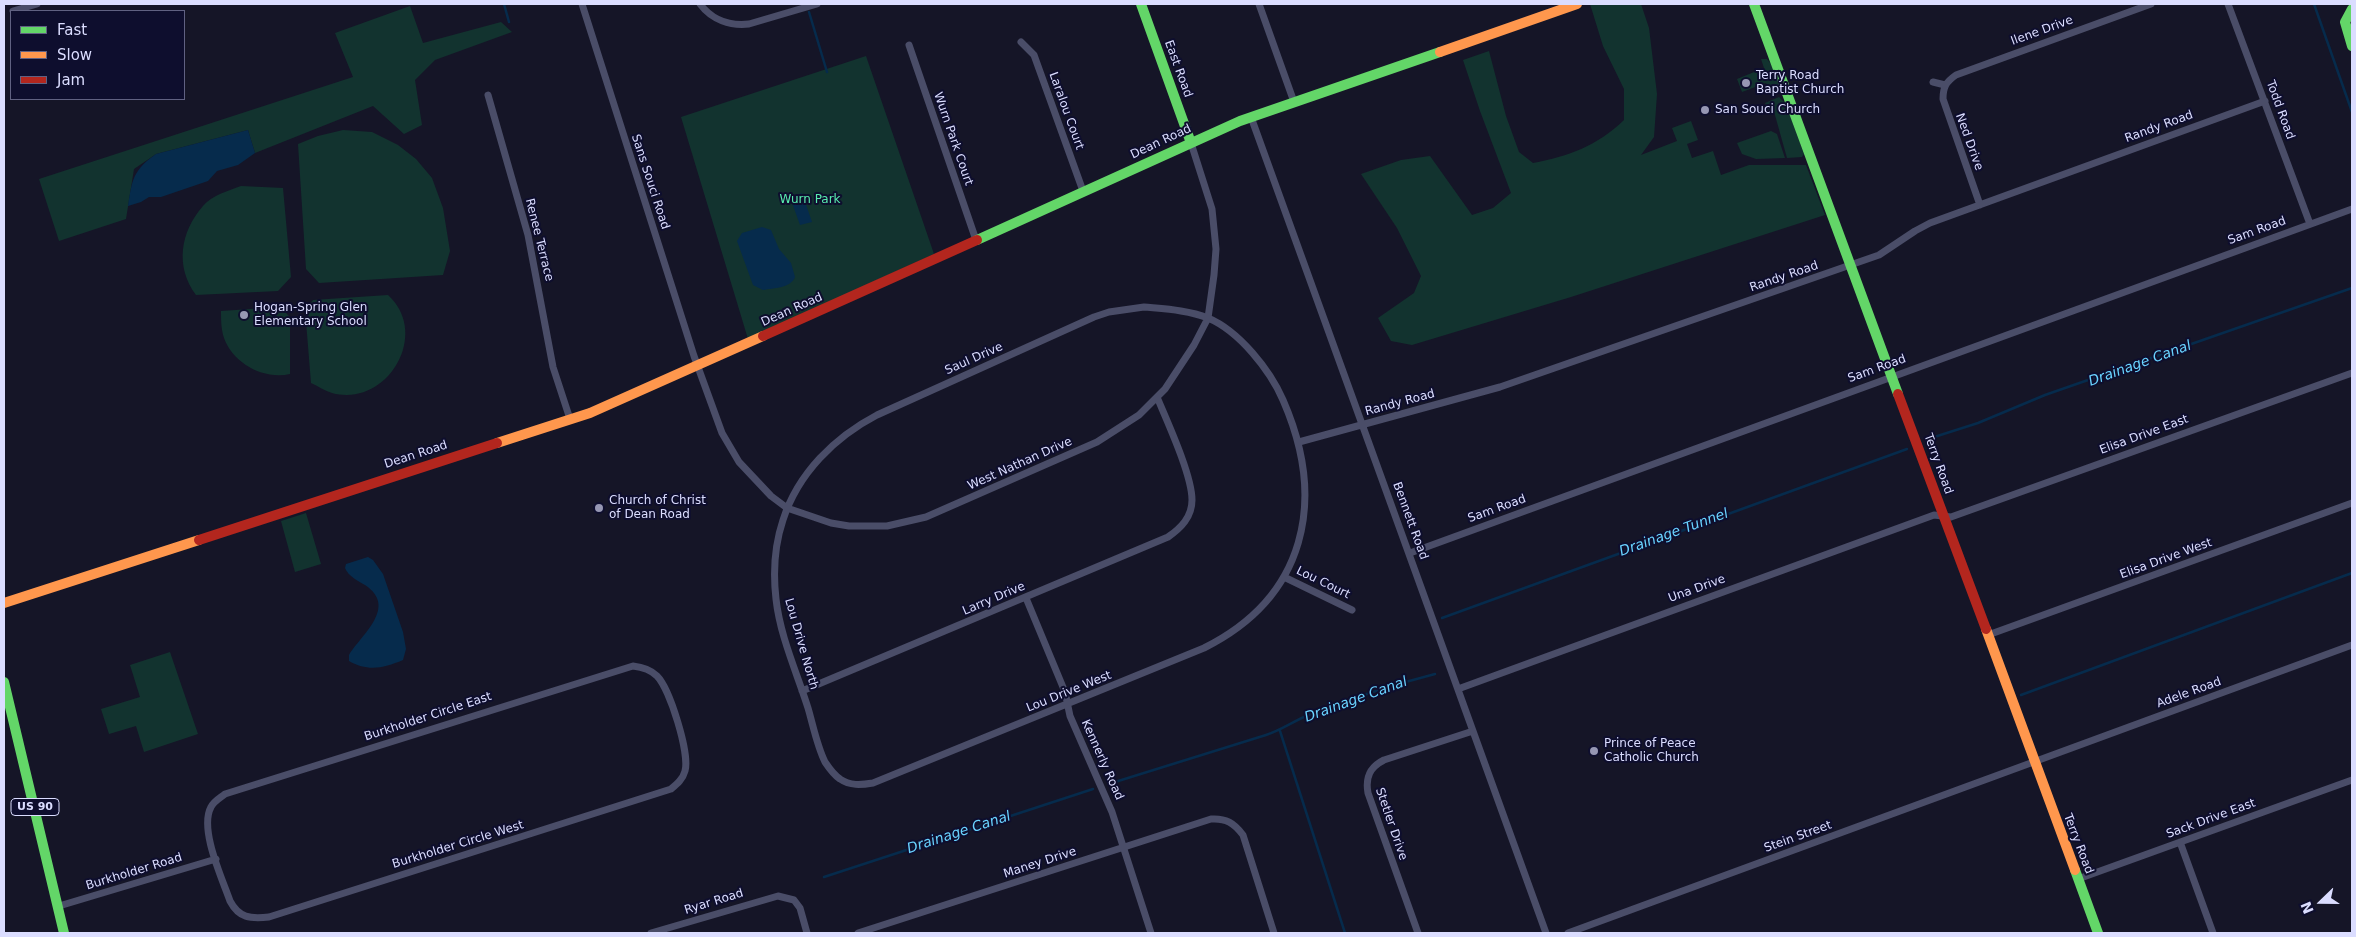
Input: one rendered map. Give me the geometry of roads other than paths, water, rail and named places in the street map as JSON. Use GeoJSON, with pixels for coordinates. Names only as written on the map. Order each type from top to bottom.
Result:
{"type":"FeatureCollection","features":[{"type":"Feature","properties":{"kind":"main road","name":"East Road"},"geometry":{"type":"LineString","coordinates":[[1141,4],[1190,143]]}},
{"type":"Feature","properties":{"kind":"main road","name":"Dean Road"},"geometry":{"type":"LineString","coordinates":[[4,603],[570,419],[640,392],[699,366],[1083,191],[1251,117],[1577,4]]}},
{"type":"Feature","properties":{"kind":"main road","name":"Terry Road"},"geometry":{"type":"LineString","coordinates":[[1754,4],[2098,933]]}},
{"type":"Feature","properties":{"kind":"main road"},"geometry":{"type":"LineString","coordinates":[[2352,9],[2345,18],[2345,27],[2352,46]]}},
{"type":"Feature","properties":{"kind":"main road","name":"US 90"},"geometry":{"type":"LineString","coordinates":[[4,682],[5,696],[59,906],[64,933]]}},
{"type":"Feature","properties":{"kind":"street"},"geometry":{"type":"LineString","coordinates":[[18,10],[37,4]]}},
{"type":"Feature","properties":{"kind":"street","name":"Sans Souci Road"},"geometry":{"type":"LineString","coordinates":[[582,4],[688,338],[722,433],[734,454],[751,477],[787,508]]}},
{"type":"Feature","properties":{"kind":"street"},"geometry":{"type":"LineString","coordinates":[[700,4],[720,20],[739,25],[749,24],[817,4]]}},
{"type":"Feature","properties":{"kind":"street"},"geometry":{"type":"LineString","coordinates":[[1259,4],[1294,102]]}},
{"type":"Feature","properties":{"kind":"street","name":"Ilene Drive"},"geometry":{"type":"LineString","coordinates":[[1945,85],[1956,75],[2151,4]]}},
{"type":"Feature","properties":{"kind":"street","name":"Todd Road"},"geometry":{"type":"LineString","coordinates":[[2228,4],[2310,224]]}},
{"type":"Feature","properties":{"kind":"street","name":"Laralou Court"},"geometry":{"type":"LineString","coordinates":[[1021,42],[1034,55],[1083,191]]}},
{"type":"Feature","properties":{"kind":"street","name":"Wurn Park Court"},"geometry":{"type":"LineString","coordinates":[[909,45],[976,240]]}},
{"type":"Feature","properties":{"kind":"street"},"geometry":{"type":"LineString","coordinates":[[1933,82],[1945,85]]}},
{"type":"Feature","properties":{"kind":"street","name":"Ned Drive"},"geometry":{"type":"LineString","coordinates":[[1945,85],[1942,99],[1980,205]]}},
{"type":"Feature","properties":{"kind":"street","name":"Renee Terrace"},"geometry":{"type":"LineString","coordinates":[[488,96],[531,244],[553,368],[570,419]]}},
{"type":"Feature","properties":{"kind":"street","name":"Randy Road"},"geometry":{"type":"LineString","coordinates":[[1298,442],[1500,387],[1850,265],[1886,251],[1922,226],[2265,101]]}},
{"type":"Feature","properties":{"kind":"street","name":"Bennett Road"},"geometry":{"type":"LineString","coordinates":[[1251,117],[1546,933]]}},
{"type":"Feature","properties":{"kind":"street","name":"West Nathan Drive"},"geometry":{"type":"LineString","coordinates":[[787,508],[816,519],[849,526],[886,526],[913,521],[1097,442],[1139,415],[1165,389],[1194,345],[1208,318],[1214,275],[1215,228],[1206,186],[1190,143]]}},
{"type":"Feature","properties":{"kind":"street","name":"Sam Road"},"geometry":{"type":"LineString","coordinates":[[1410,553],[2352,209]]}},
{"type":"Feature","properties":{"kind":"street","name":"Saul Drive"},"geometry":{"type":"LineString","coordinates":[[787,508],[807,474],[844,435],[877,415],[1109,312],[1144,307],[1192,313],[1208,318]]}},
{"type":"Feature","properties":{"kind":"street","name":"Lou Drive West"},"geometry":{"type":"LineString","coordinates":[[840,780],[850,784],[862,785],[873,783],[1225,638],[1251,618],[1284,577],[1294,554],[1304,518],[1305,473],[1298,442],[1288,412],[1272,377],[1247,348],[1208,318]]}},
{"type":"Feature","properties":{"kind":"street","name":"Elisa Drive East"},"geometry":{"type":"LineString","coordinates":[[1944,516],[1951,517],[2352,373]]}},
{"type":"Feature","properties":{"kind":"street","name":"Larry Drive"},"geometry":{"type":"LineString","coordinates":[[802,691],[1026,598],[1168,537],[1178,530],[1188,517],[1192,499],[1190,485],[1157,397]]}},
{"type":"Feature","properties":{"kind":"street","name":"Elisa Drive West"},"geometry":{"type":"LineString","coordinates":[[1988,636],[2352,503]]}},
{"type":"Feature","properties":{"kind":"street","name":"Lou Drive North"},"geometry":{"type":"LineString","coordinates":[[787,508],[782,522],[776,555],[776,599],[782,628],[825,761],[840,780]]}},
{"type":"Feature","properties":{"kind":"street","name":"Una Drive"},"geometry":{"type":"LineString","coordinates":[[1458,689],[1934,515],[1944,516]]}},
{"type":"Feature","properties":{"kind":"street","name":"Lou Court"},"geometry":{"type":"LineString","coordinates":[[1284,577],[1352,610]]}},
{"type":"Feature","properties":{"kind":"street","name":"Kennerly Road"},"geometry":{"type":"LineString","coordinates":[[1026,598],[1065,692],[1070,716],[1112,812],[1151,933]]}},
{"type":"Feature","properties":{"kind":"street","name":"Adele Road"},"geometry":{"type":"LineString","coordinates":[[2034,761],[2352,645]]}},
{"type":"Feature","properties":{"kind":"street","name":"Burkholder Circle East"},"geometry":{"type":"LineString","coordinates":[[216,859],[208,832],[208,813],[217,800],[234,790],[625,667],[642,667],[657,676],[667,693],[677,724]]}},
{"type":"Feature","properties":{"kind":"street","name":"Burkholder Circle West"},"geometry":{"type":"LineString","coordinates":[[216,859],[234,909],[240,915],[248,918],[269,917],[664,792],[676,784],[685,772],[686,756],[677,724]]}},
{"type":"Feature","properties":{"kind":"street","name":"Stetler Drive"},"geometry":{"type":"LineString","coordinates":[[1418,933],[1368,793],[1368,776],[1376,764],[1384,760],[1473,731]]}},
{"type":"Feature","properties":{"kind":"street","name":"Stein Street"},"geometry":{"type":"LineString","coordinates":[[1568,933],[2034,761]]}},
{"type":"Feature","properties":{"kind":"street","name":"Sack Drive East"},"geometry":{"type":"LineString","coordinates":[[2078,879],[2352,780]]}},
{"type":"Feature","properties":{"kind":"street","name":"Maney Drive"},"geometry":{"type":"LineString","coordinates":[[858,933],[1212,819],[1229,821],[1243,835],[1274,933]]}},
{"type":"Feature","properties":{"kind":"street"},"geometry":{"type":"LineString","coordinates":[[2180,842],[2213,933]]}},
{"type":"Feature","properties":{"kind":"street","name":"Burkholder Road"},"geometry":{"type":"LineString","coordinates":[[59,906],[216,859]]}},
{"type":"Feature","properties":{"kind":"street","name":"Ryar Road"},"geometry":{"type":"LineString","coordinates":[[651,933],[768,898],[785,897],[794,900],[800,908],[807,933]]}},
{"type":"Feature","properties":{"kind":"water"},"geometry":{"type":"Polygon","coordinates":[[[248,130],[255,153],[238,165],[217,171],[208,181],[161,197],[149,197],[128,206],[135,176],[142,165],[156,154],[248,130]]]}},
{"type":"Feature","properties":{"kind":"water"},"geometry":{"type":"Polygon","coordinates":[[[802,193],[812,222],[800,225],[790,197],[802,193]]]}},
{"type":"Feature","properties":{"kind":"water"},"geometry":{"type":"Polygon","coordinates":[[[762,227],[771,230],[779,249],[791,263],[795,277],[793,281],[786,285],[763,290],[753,285],[737,241],[742,233],[762,227]]]}},
{"type":"Feature","properties":{"kind":"water"},"geometry":{"type":"Polygon","coordinates":[[[368,557],[373,560],[383,574],[403,632],[406,649],[403,660],[376,668],[363,667],[349,661],[349,655],[374,620],[378,611],[378,602],[374,593],[351,576],[345,568],[346,564],[368,557]]]}},
{"type":"Feature","properties":{"kind":"waterway","name":"Drainage Canal"},"geometry":{"type":"LineString","coordinates":[[504,4],[509,22]]}},
{"type":"Feature","properties":{"kind":"waterway","name":"Drainage Canal"},"geometry":{"type":"LineString","coordinates":[[2314,4],[2352,112]]}},
{"type":"Feature","properties":{"kind":"waterway"},"geometry":{"type":"LineString","coordinates":[[809,12],[827,72]]}},
{"type":"Feature","properties":{"kind":"waterway","name":"Drainage Canal"},"geometry":{"type":"LineString","coordinates":[[1928,439],[1978,423],[2045,395],[2352,288]]}},
{"type":"Feature","properties":{"kind":"waterway","name":"Drainage Tunnel"},"geometry":{"type":"LineString","coordinates":[[1442,618],[1907,449]]}},
{"type":"Feature","properties":{"kind":"waterway"},"geometry":{"type":"LineString","coordinates":[[2021,695],[2352,573]]}},
{"type":"Feature","properties":{"kind":"waterway","name":"Drainage Canal"},"geometry":{"type":"LineString","coordinates":[[1115,782],[1266,735],[1305,716],[1388,687],[1435,674]]}},
{"type":"Feature","properties":{"kind":"waterway","name":"Drainage Canal"},"geometry":{"type":"LineString","coordinates":[[1280,731],[1345,933]]}},
{"type":"Feature","properties":{"kind":"waterway","name":"Drainage Canal"},"geometry":{"type":"LineString","coordinates":[[824,877],[1093,789]]}},
{"type":"Feature","properties":{"kind":"place","name":"Terry Road Baptist Church"},"geometry":{"type":"Point","coordinates":[1746,83]}},
{"type":"Feature","properties":{"kind":"place","name":"San Souci Church"},"geometry":{"type":"Point","coordinates":[1705,110]}},
{"type":"Feature","properties":{"kind":"place","name":"Hogan-Spring Glen Elementary School"},"geometry":{"type":"Point","coordinates":[244,315]}},
{"type":"Feature","properties":{"kind":"place","name":"Church of Christ of Dean Road"},"geometry":{"type":"Point","coordinates":[599,508]}},
{"type":"Feature","properties":{"kind":"place","name":"Prince of Peace Catholic Church"},"geometry":{"type":"Point","coordinates":[1594,751]}},
{"type":"Feature","properties":{"kind":"park label","name":"Wurn Park"},"geometry":{"type":"Point","coordinates":[810,200]}}]}
